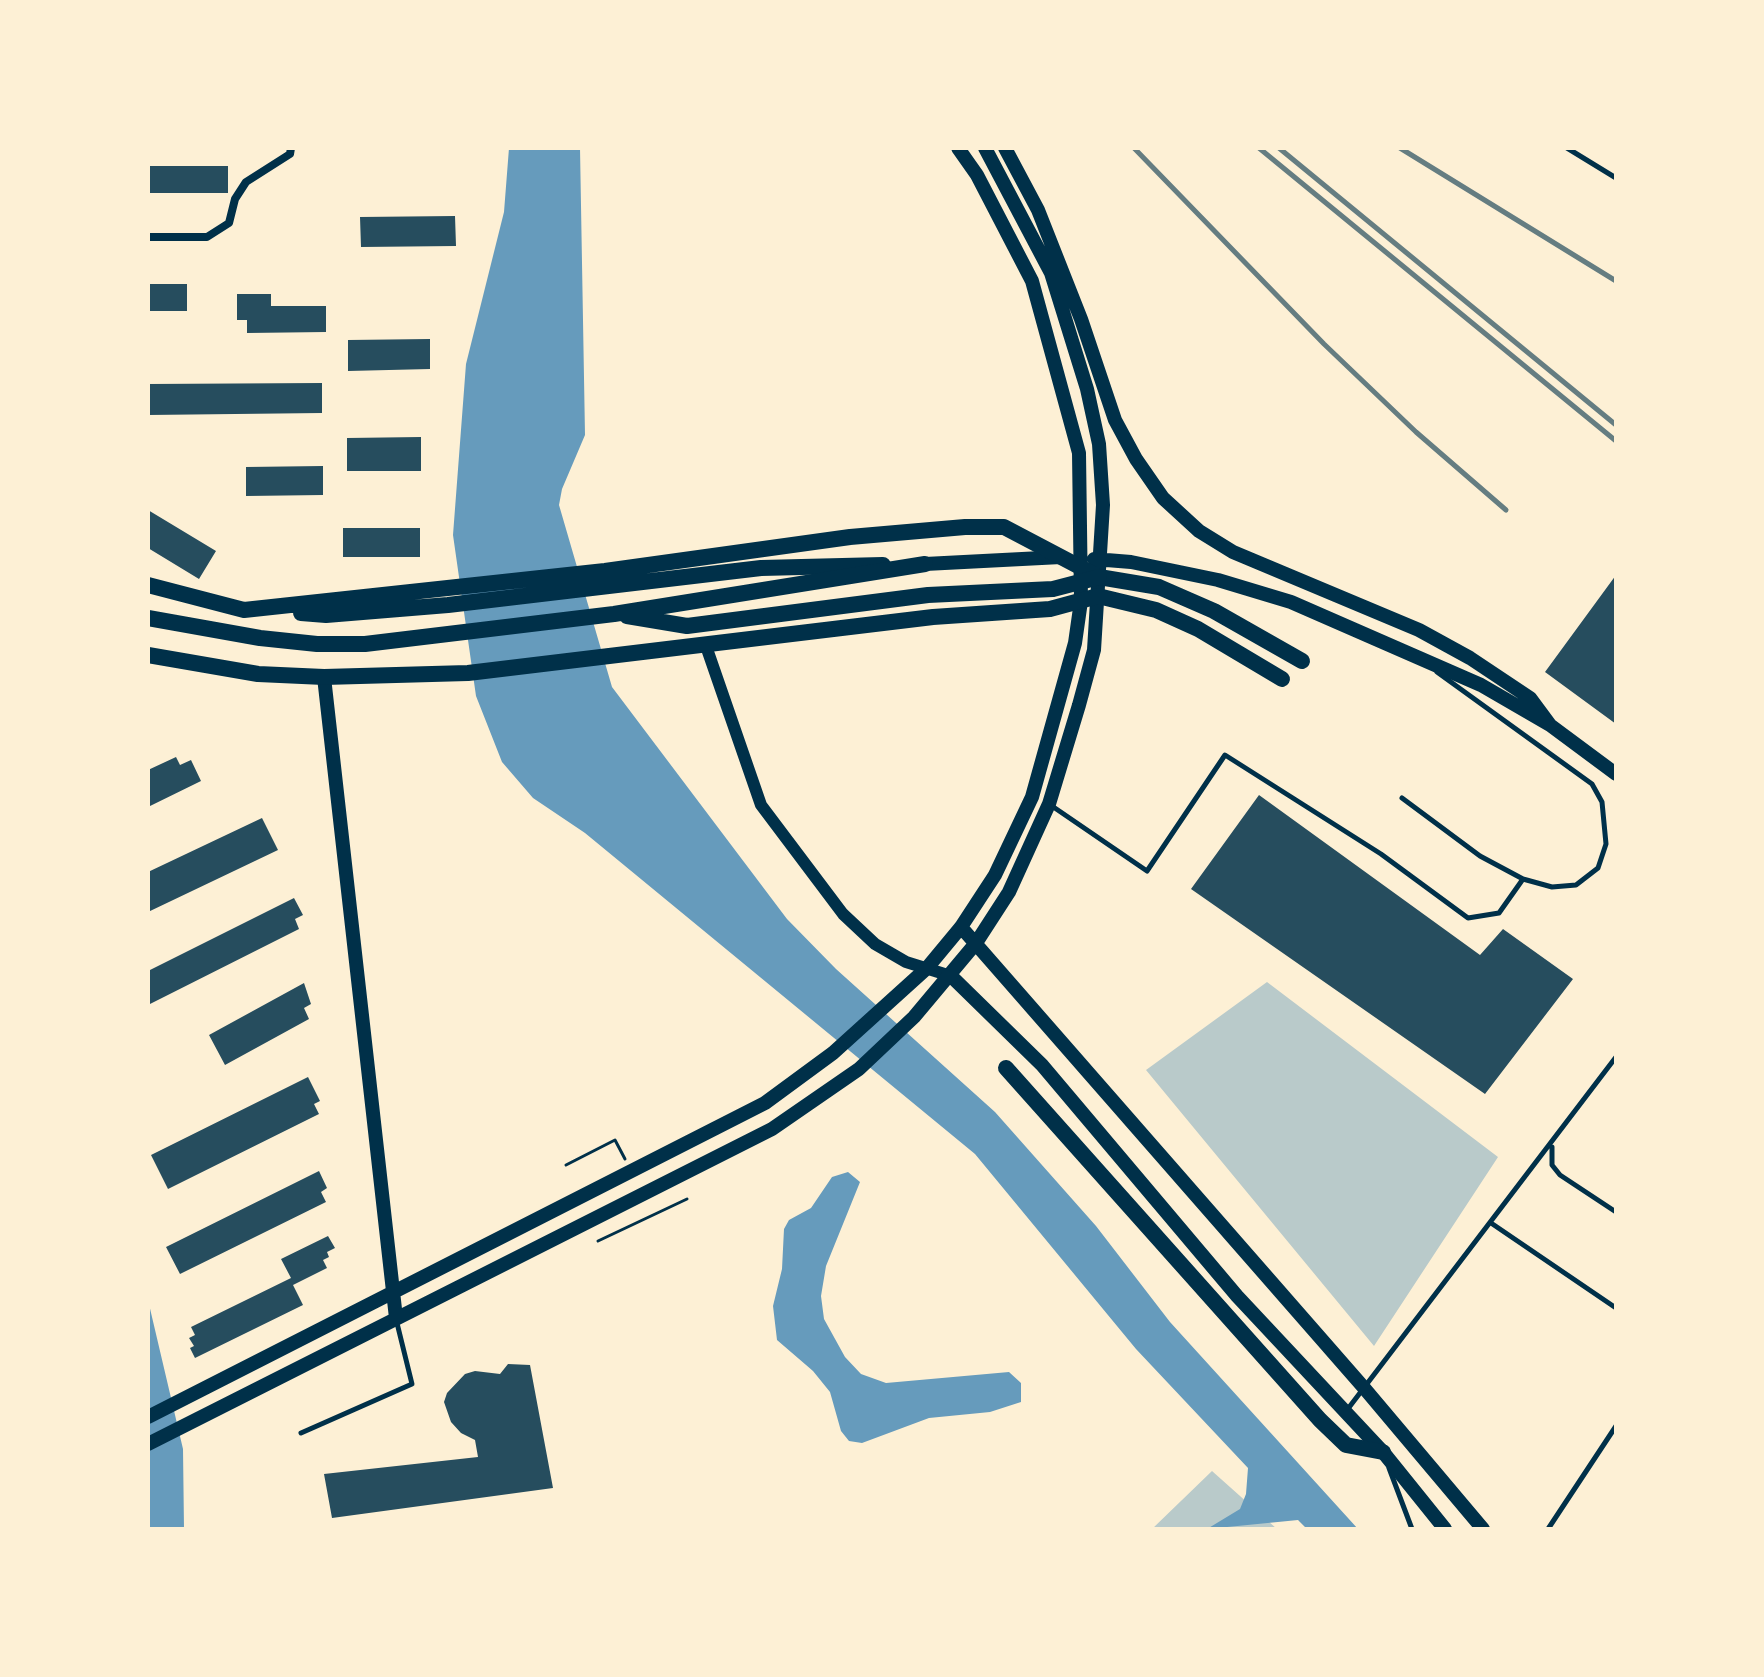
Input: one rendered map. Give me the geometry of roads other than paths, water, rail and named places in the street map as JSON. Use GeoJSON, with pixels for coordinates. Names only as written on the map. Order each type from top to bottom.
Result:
{"type":"FeatureCollection","features":[{"type":"Feature","properties":{"kind":"main road"},"geometry":{"type":"LineString","coordinates":[[148,1417],[393,1289],[765,1103],[833,1053],[927,968],[961,927],[995,875],[1032,797],[1075,643],[1081,601],[1079,453],[1066,395],[1032,281],[977,175],[958,148]]}},
{"type":"Feature","properties":{"kind":"main road"},"geometry":{"type":"LineString","coordinates":[[148,1444],[772,1129],[859,1069],[914,1017],[951,976],[1009,892],[1049,804],[1094,650],[1103,505],[1099,444],[1087,389],[1051,273],[985,148]]}},
{"type":"Feature","properties":{"kind":"main road"},"geometry":{"type":"LineString","coordinates":[[1005,148],[1038,210],[1081,319],[1115,420],[1163,498],[1199,531],[1233,552],[1419,630],[1470,658],[1530,698],[1550,725]]}},
{"type":"Feature","properties":{"kind":"main road"},"geometry":{"type":"LineString","coordinates":[[608,579],[850,537],[965,527],[1004,527],[1099,577],[1159,587],[1214,611],[1302,661]]}},
{"type":"Feature","properties":{"kind":"main road"},"geometry":{"type":"LineString","coordinates":[[148,585],[244,610],[443,598],[608,579],[761,568],[1057,557],[1131,562],[1218,580],[1291,602],[1481,685],[1550,725],[1616,774]]}},
{"type":"Feature","properties":{"kind":"main road"},"geometry":{"type":"LineString","coordinates":[[148,618],[317,644],[461,635],[925,564]]}},
{"type":"Feature","properties":{"kind":"main road"},"geometry":{"type":"LineString","coordinates":[[614,614],[687,626],[928,595],[1053,589],[1099,577]]}},
{"type":"Feature","properties":{"kind":"main road"},"geometry":{"type":"LineString","coordinates":[[148,655],[258,674],[324,677],[468,673],[933,617],[1050,609],[1098,596],[1156,610],[1198,629],[1282,679]]}},
{"type":"Feature","properties":{"kind":"main road"},"geometry":{"type":"LineString","coordinates":[[324,677],[396,1318]]}},
{"type":"Feature","properties":{"kind":"main road"},"geometry":{"type":"LineString","coordinates":[[961,927],[1365,1389],[1483,1529]]}},
{"type":"Feature","properties":{"kind":"main road"},"geometry":{"type":"LineString","coordinates":[[951,976],[1042,1065],[1237,1296],[1383,1452],[1445,1529]]}},
{"type":"Feature","properties":{"kind":"main road"},"geometry":{"type":"LineString","coordinates":[[1006,1068],[1320,1420],[1346,1445],[1383,1452]]}},
{"type":"Feature","properties":{"kind":"street"},"geometry":{"type":"LineString","coordinates":[[148,237],[207,237],[229,223],[235,199],[246,182],[290,154],[291,148]]}},
{"type":"Feature","properties":{"kind":"street"},"geometry":{"type":"LineString","coordinates":[[706,646],[761,805],[843,914],[875,944],[906,962],[951,976]]}},
{"type":"Feature","properties":{"kind":"lane"},"geometry":{"type":"LineString","coordinates":[[1567,148],[1616,178]]}},
{"type":"Feature","properties":{"kind":"lane"},"geometry":{"type":"LineString","coordinates":[[1402,798],[1480,856],[1523,879],[1552,887],[1576,885],[1598,868],[1606,844],[1602,802],[1592,784],[1419,658]]}},
{"type":"Feature","properties":{"kind":"lane"},"geometry":{"type":"LineString","coordinates":[[1049,804],[1147,871],[1225,755],[1381,854],[1468,918],[1499,913],[1523,879]]}},
{"type":"Feature","properties":{"kind":"lane"},"geometry":{"type":"LineString","coordinates":[[1346,1411],[1616,1057]]}},
{"type":"Feature","properties":{"kind":"lane"},"geometry":{"type":"LineString","coordinates":[[1555,1139],[1550,1153],[1552,1165],[1560,1175],[1616,1212]]}},
{"type":"Feature","properties":{"kind":"lane"},"geometry":{"type":"LineString","coordinates":[[1491,1223],[1616,1308]]}},
{"type":"Feature","properties":{"kind":"lane"},"geometry":{"type":"LineString","coordinates":[[301,1433],[412,1384],[396,1318]]}},
{"type":"Feature","properties":{"kind":"lane"},"geometry":{"type":"LineString","coordinates":[[1548,1529],[1616,1426]]}},
{"type":"Feature","properties":{"kind":"lane"},"geometry":{"type":"LineString","coordinates":[[1383,1452],[1412,1529]]}},
{"type":"Feature","properties":{"kind":"water"},"geometry":{"type":"Polygon","coordinates":[[[509,148],[580,148],[585,435],[562,489],[559,505],[612,687],[787,919],[836,969],[995,1112],[1096,1226],[1170,1322],[1358,1529],[1307,1529],[1298,1520],[1207,1529],[1240,1509],[1246,1494],[1248,1468],[1136,1349],[975,1154],[585,833],[533,798],[502,762],[476,696],[453,535],[466,364],[504,212],[509,148]]]}},
{"type":"Feature","properties":{"kind":"water"},"geometry":{"type":"Polygon","coordinates":[[[848,1172],[860,1182],[826,1266],[821,1296],[824,1319],[845,1357],[861,1374],[886,1383],[1009,1372],[1021,1383],[1021,1402],[990,1412],[929,1418],[862,1443],[849,1441],[841,1431],[830,1392],[813,1371],[777,1340],[773,1306],[782,1269],[784,1229],[789,1220],[811,1208],[832,1177],[848,1172]]]}},
{"type":"Feature","properties":{"kind":"water"},"geometry":{"type":"Polygon","coordinates":[[[148,1300],[183,1449],[184,1529],[148,1529],[148,1300]]]}},
{"type":"Feature","properties":{"kind":"railway"},"geometry":{"type":"LineString","coordinates":[[1134,148],[1324,344],[1416,432],[1506,510]]}},
{"type":"Feature","properties":{"kind":"railway"},"geometry":{"type":"LineString","coordinates":[[1259,148],[1616,441]]}},
{"type":"Feature","properties":{"kind":"railway"},"geometry":{"type":"LineString","coordinates":[[1279,148],[1616,425]]}},
{"type":"Feature","properties":{"kind":"railway"},"geometry":{"type":"LineString","coordinates":[[1400,148],[1616,281]]}}]}
